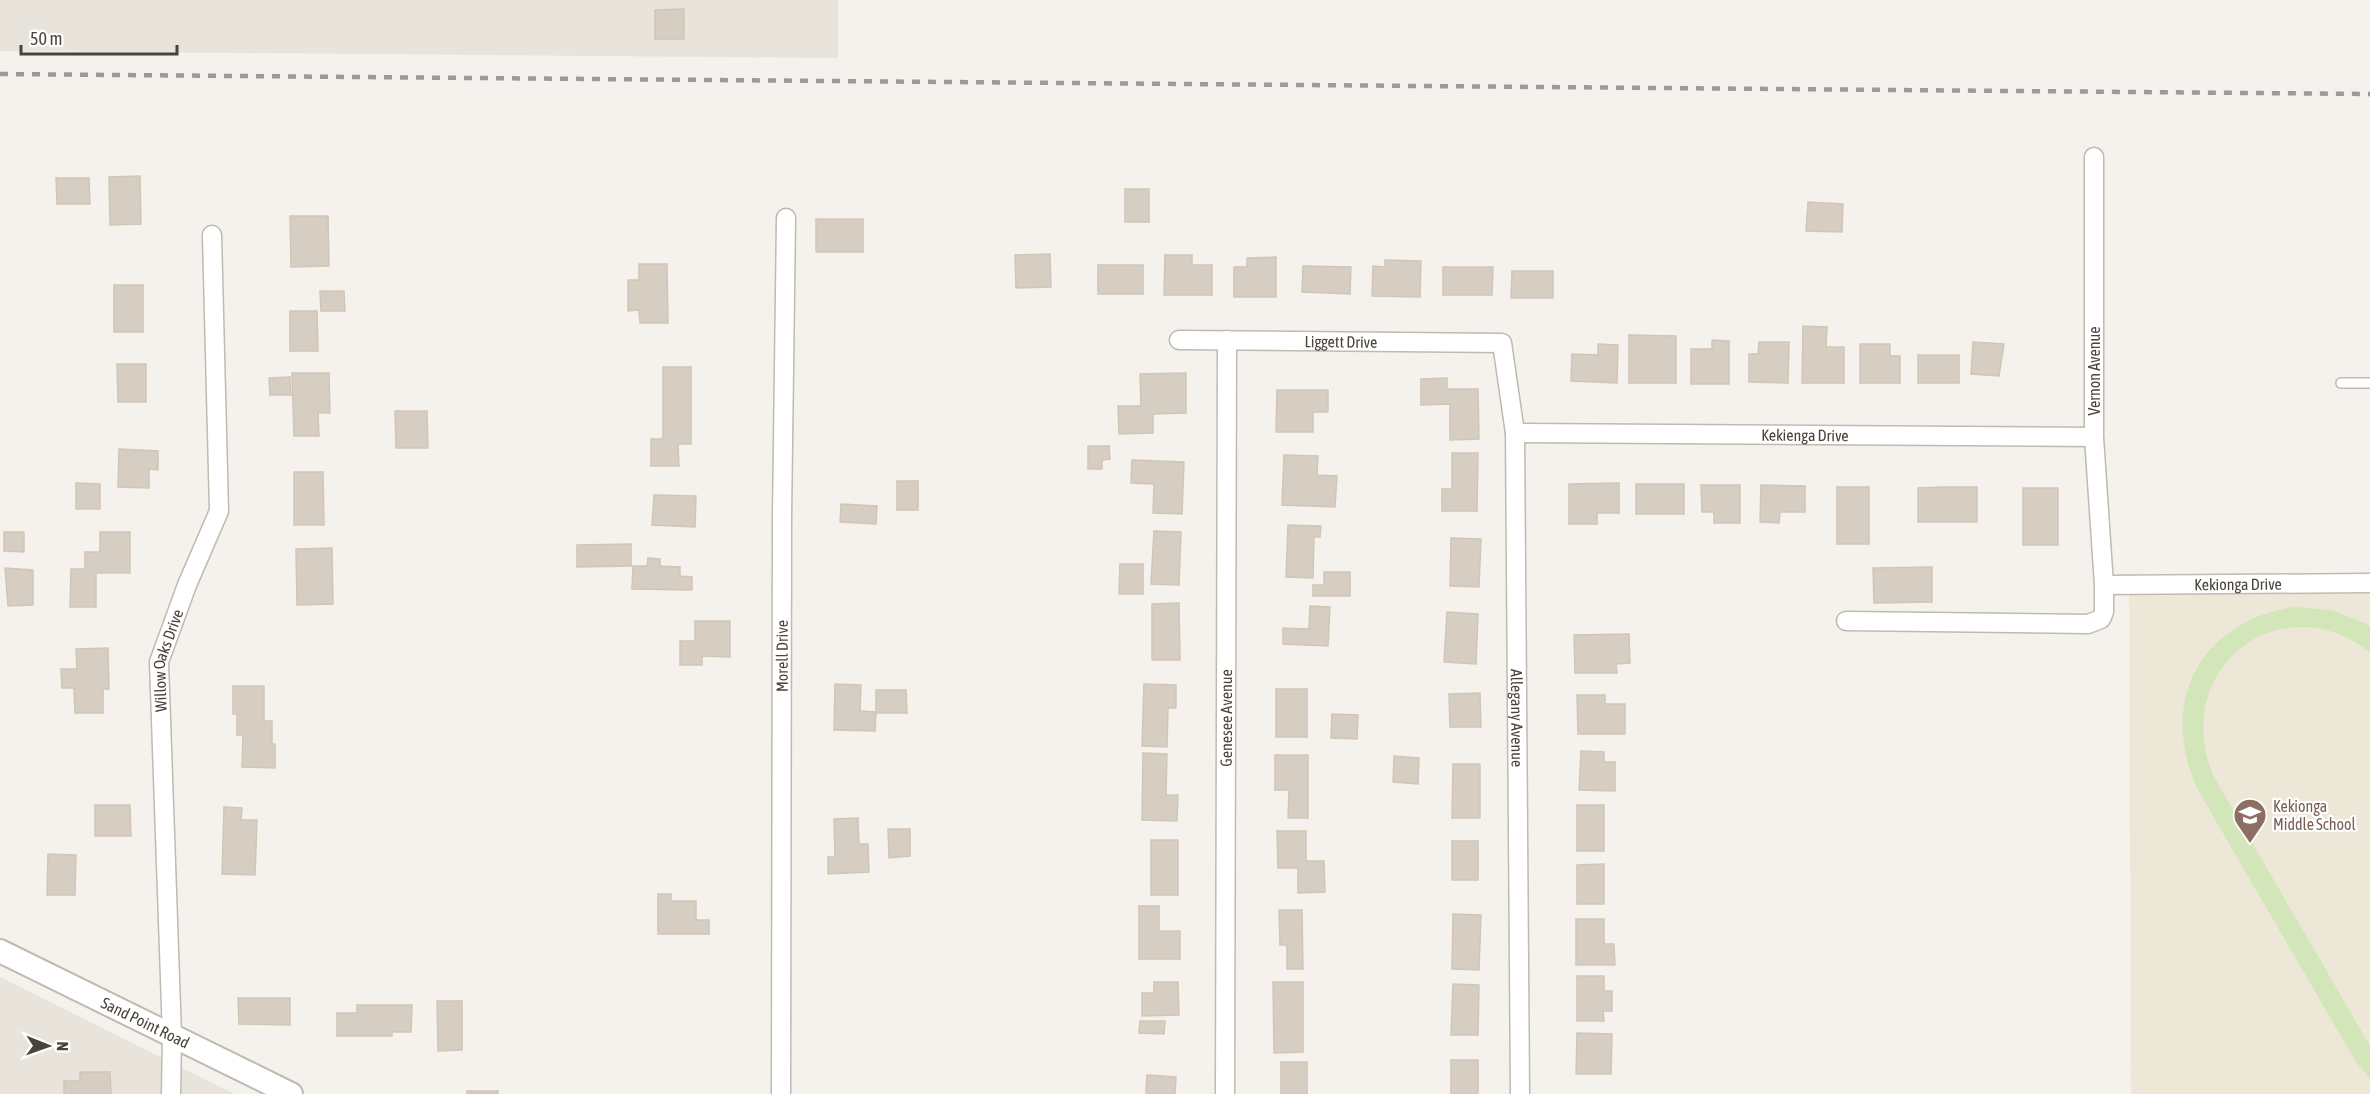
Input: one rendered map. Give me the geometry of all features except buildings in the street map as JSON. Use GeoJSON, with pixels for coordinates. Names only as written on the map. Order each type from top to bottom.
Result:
{"type":"FeatureCollection","features":[{"type":"Feature","properties":{"kind":"street","name":"Vernon Avenue"},"geometry":{"type":"LineString","coordinates":[[1846,621],[2088,624],[2101,618],[2104,612],[2104,585],[2094,437],[2094,157]]}},
{"type":"Feature","properties":{"kind":"street","name":"Morell Drive"},"geometry":{"type":"LineString","coordinates":[[781,1094],[782,518],[786,219]]}},
{"type":"Feature","properties":{"kind":"street","name":"Willow Oaks Drive"},"geometry":{"type":"LineString","coordinates":[[171,1094],[172,1036],[159,662],[187,585],[219,511],[212,235]]}},
{"type":"Feature","properties":{"kind":"street","name":"Liggett Drive"},"geometry":{"type":"LineString","coordinates":[[1179,340],[1502,343]]}},
{"type":"Feature","properties":{"kind":"street","name":"Genesee Avenue"},"geometry":{"type":"LineString","coordinates":[[1224,1094],[1227,340]]}},
{"type":"Feature","properties":{"kind":"street","name":"Allegany Avenue"},"geometry":{"type":"LineString","coordinates":[[1502,343],[1515,433],[1520,1094]]}},
{"type":"Feature","properties":{"kind":"street","name":"Kekienga Drive"},"geometry":{"type":"LineString","coordinates":[[1515,433],[2094,437]]}},
{"type":"Feature","properties":{"kind":"street","name":"Kekionga Drive"},"geometry":{"type":"LineString","coordinates":[[2104,585],[2370,583]]}},
{"type":"Feature","properties":{"kind":"street","name":"Sand Point Road"},"geometry":{"type":"LineString","coordinates":[[0,951],[291,1094]]}},
{"type":"Feature","properties":{"kind":"lane"},"geometry":{"type":"LineString","coordinates":[[2341,383],[2370,383]]}},
{"type":"Feature","properties":{"kind":"shaded area"},"geometry":{"type":"Polygon","coordinates":[[[0,0],[838,0],[838,58],[0,51],[0,0]]]}},
{"type":"Feature","properties":{"kind":"shaded area","name":"Kekionga Middle School"},"geometry":{"type":"Polygon","coordinates":[[[2129,594],[2370,594],[2370,1094],[2131,1094],[2129,594]]]}},
{"type":"Feature","properties":{"kind":"shaded area"},"geometry":{"type":"Polygon","coordinates":[[[0,977],[196,1075],[235,1094],[0,1094],[0,977]]]}},
{"type":"Feature","properties":{"kind":"green space"},"geometry":{"type":"Polygon","coordinates":[[[2294,607],[2332,610],[2367,624],[2370,627],[2370,652],[2335,633],[2301,627],[2269,632],[2241,648],[2220,671],[2207,702],[2204,737],[2213,775],[2370,1046],[2370,1079],[2356,1062],[2199,792],[2187,760],[2183,728],[2185,699],[2195,672],[2211,649],[2233,630],[2261,616],[2294,607]]]}},
{"type":"Feature","properties":{"kind":"railway"},"geometry":{"type":"LineString","coordinates":[[0,74],[2370,94]]}},
{"type":"Feature","properties":{"kind":"place","name":"Kekionga Middle School"},"geometry":{"type":"Point","coordinates":[2250,844]}}]}
